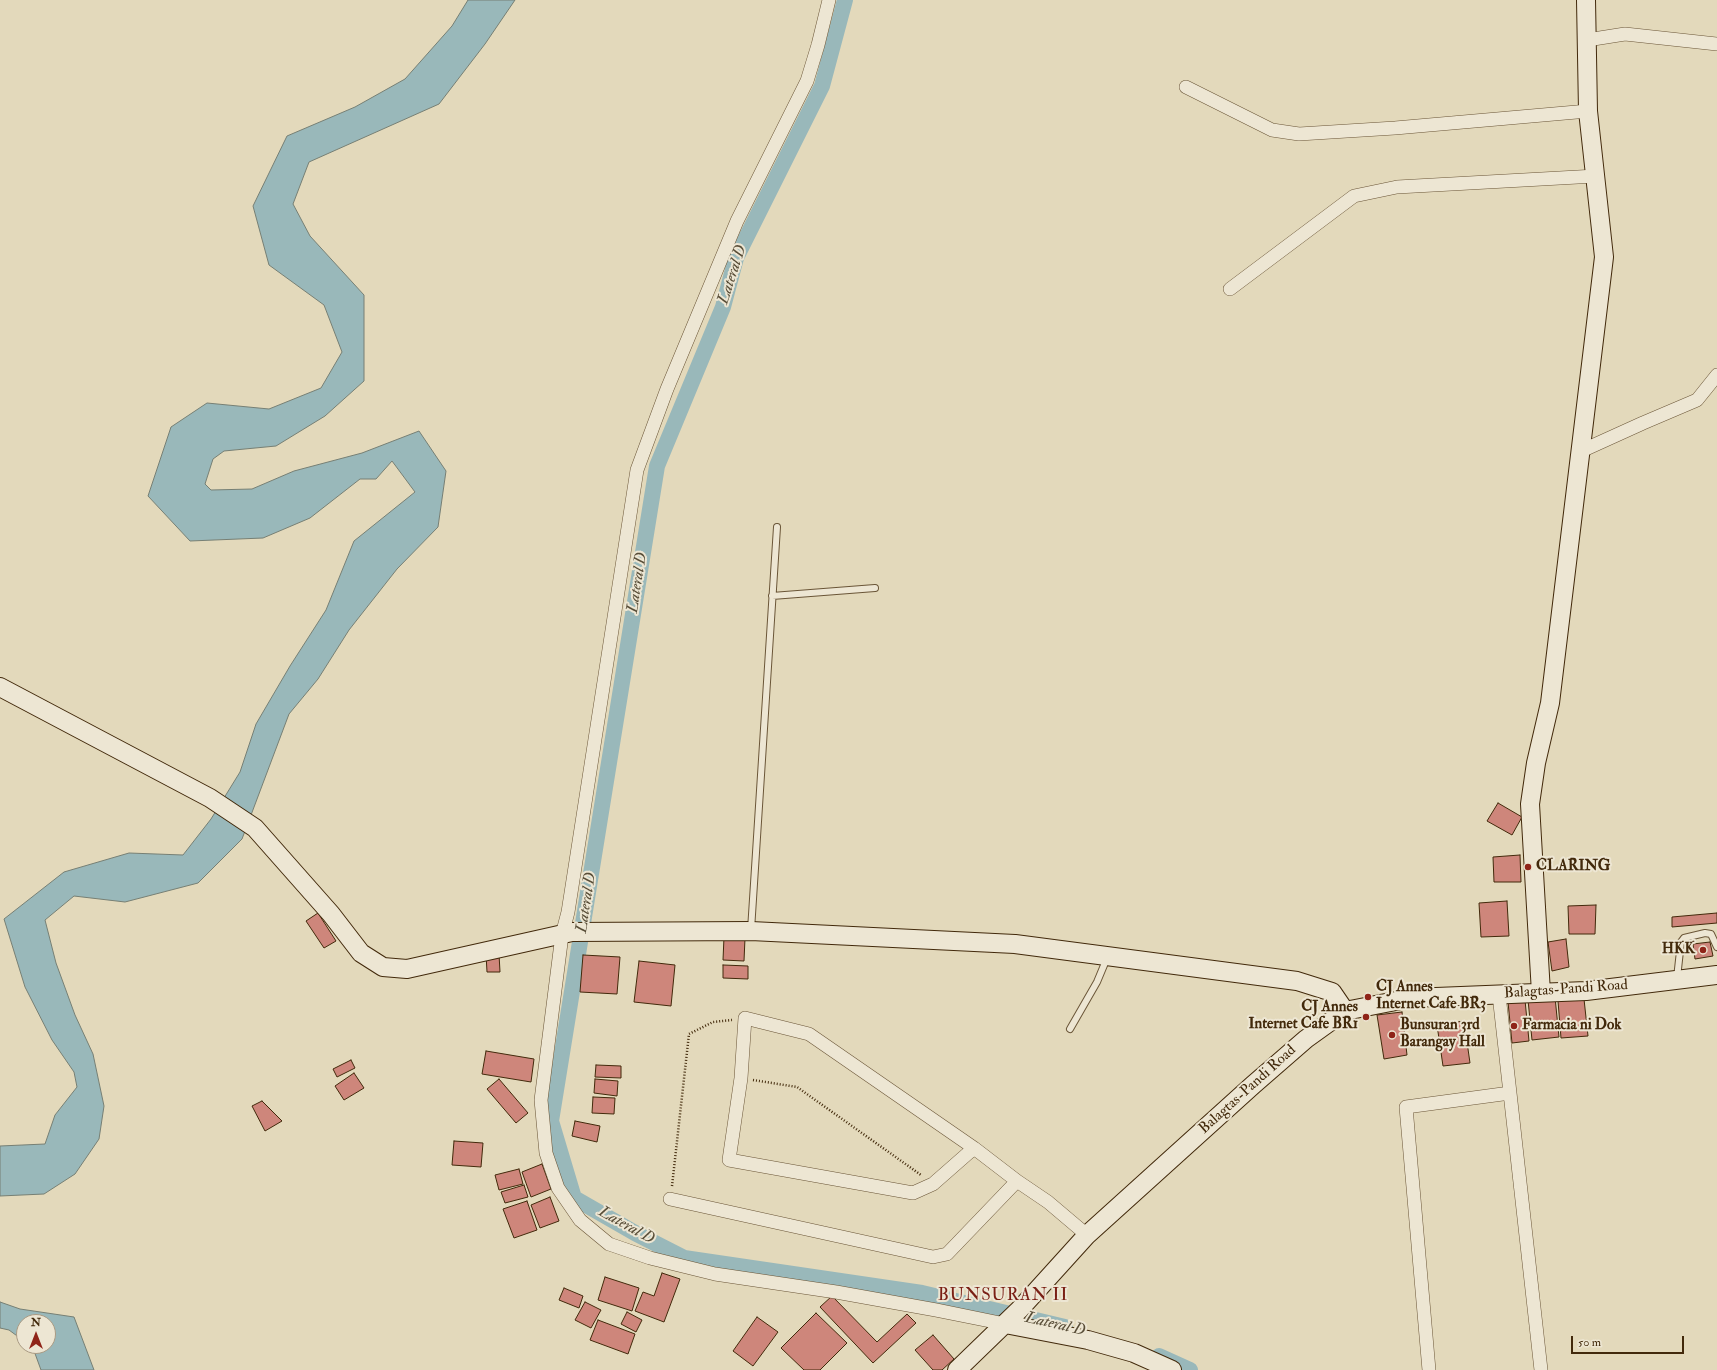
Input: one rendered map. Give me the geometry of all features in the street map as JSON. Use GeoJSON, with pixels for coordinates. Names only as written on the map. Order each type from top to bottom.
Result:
{"type":"FeatureCollection","features":[{"type":"Feature","properties":{"kind":"street"},"geometry":{"type":"LineString","coordinates":[[829,0],[818,45],[807,80],[738,220],[667,389],[637,470],[569,904],[574,933],[541,1100],[546,1153],[558,1188],[580,1220],[609,1244],[650,1258],[714,1274],[836,1292],[936,1310],[1011,1318],[1134,1353],[1172,1370]]}},
{"type":"Feature","properties":{"kind":"street"},"geometry":{"type":"LineString","coordinates":[[1540,993],[1530,804],[1536,763],[1550,703],[1579,452],[1598,319],[1604,257],[1588,111],[1586,0]]}},
{"type":"Feature","properties":{"kind":"street"},"geometry":{"type":"LineString","coordinates":[[1587,40],[1625,34],[1717,44]]}},
{"type":"Feature","properties":{"kind":"street"},"geometry":{"type":"LineString","coordinates":[[1186,86],[1272,130],[1299,134],[1588,111]]}},
{"type":"Feature","properties":{"kind":"street"},"geometry":{"type":"LineString","coordinates":[[1230,289],[1354,196],[1397,187],[1596,176]]}},
{"type":"Feature","properties":{"kind":"street"},"geometry":{"type":"LineString","coordinates":[[1579,452],[1643,422],[1697,400],[1717,375]]}},
{"type":"Feature","properties":{"kind":"street"},"geometry":{"type":"LineString","coordinates":[[0,687],[210,798],[255,828],[331,914],[361,953],[383,967],[408,969],[574,933],[751,931],[1015,944],[1297,981],[1332,992],[1345,1011]]}},
{"type":"Feature","properties":{"kind":"street","name":"Balagtas-Pandi Road"},"geometry":{"type":"LineString","coordinates":[[958,1370],[1011,1318],[1087,1235],[1254,1084],[1306,1039],[1345,1011],[1411,998],[1586,991],[1717,975]]}},
{"type":"Feature","properties":{"kind":"street"},"geometry":{"type":"LineString","coordinates":[[1499,995],[1541,1370]]}},
{"type":"Feature","properties":{"kind":"street"},"geometry":{"type":"LineString","coordinates":[[974,1148],[933,1184],[913,1193],[729,1160],[741,1078],[745,1018],[809,1034],[974,1148],[1017,1181],[1048,1202],[1087,1235]]}},
{"type":"Feature","properties":{"kind":"street"},"geometry":{"type":"LineString","coordinates":[[1429,1370],[1406,1107],[1510,1093]]}},
{"type":"Feature","properties":{"kind":"street"},"geometry":{"type":"LineString","coordinates":[[670,1200],[933,1257],[947,1254],[1017,1181]]}},
{"type":"Feature","properties":{"kind":"lane"},"geometry":{"type":"LineString","coordinates":[[751,931],[776,527]]}},
{"type":"Feature","properties":{"kind":"lane"},"geometry":{"type":"LineString","coordinates":[[772,596],[875,588]]}},
{"type":"Feature","properties":{"kind":"lane"},"geometry":{"type":"LineString","coordinates":[[1676,981],[1681,942],[1684,938],[1705,933],[1711,934],[1717,947]]}},
{"type":"Feature","properties":{"kind":"lane"},"geometry":{"type":"LineString","coordinates":[[1070,1029],[1100,977],[1108,956]]}},
{"type":"Feature","properties":{"kind":"path"},"geometry":{"type":"LineString","coordinates":[[670,1200],[689,1034],[713,1022],[745,1018]]}},
{"type":"Feature","properties":{"kind":"path"},"geometry":{"type":"LineString","coordinates":[[741,1078],[796,1087],[933,1184]]}},
{"type":"Feature","properties":{"kind":"water"},"geometry":{"type":"Polygon","coordinates":[[[468,0],[515,0],[485,44],[439,104],[309,162],[293,204],[310,236],[364,295],[364,381],[325,416],[276,446],[224,451],[213,459],[205,484],[211,490],[252,489],[294,471],[362,453],[419,431],[446,471],[438,527],[397,569],[349,630],[318,679],[289,714],[242,839],[198,883],[125,902],[74,896],[45,920],[56,963],[75,1015],[93,1054],[104,1106],[99,1139],[75,1174],[44,1194],[0,1196],[0,1146],[45,1144],[55,1115],[77,1087],[74,1072],[52,1040],[25,987],[4,919],[64,872],[129,853],[183,855],[211,819],[240,772],[256,724],[290,666],[326,610],[354,541],[415,492],[392,461],[376,479],[360,479],[310,518],[263,538],[190,541],[148,496],[171,427],[207,403],[269,409],[321,388],[342,352],[324,305],[269,265],[253,206],[287,136],[355,107],[405,79],[452,26],[468,0]]]}},
{"type":"Feature","properties":{"kind":"water"},"geometry":{"type":"Polygon","coordinates":[[[0,1302],[20,1309],[54,1314],[16,1314],[16,1335],[9,1330],[0,1328],[0,1302]]]}},
{"type":"Feature","properties":{"kind":"water"},"geometry":{"type":"Polygon","coordinates":[[[56,1314],[74,1317],[94,1370],[41,1370],[35,1354],[56,1354],[56,1314]]]}},
{"type":"Feature","properties":{"kind":"building"},"geometry":{"type":"Polygon","coordinates":[[[1498,803],[1522,817],[1512,835],[1487,821],[1498,803]]]}},
{"type":"Feature","properties":{"kind":"building"},"geometry":{"type":"Polygon","coordinates":[[[1520,855],[1521,882],[1494,882],[1493,857],[1520,855]]]}},
{"type":"Feature","properties":{"kind":"building"},"geometry":{"type":"Polygon","coordinates":[[[1507,901],[1509,936],[1481,937],[1479,903],[1507,901]]]}},
{"type":"Feature","properties":{"kind":"building"},"geometry":{"type":"Polygon","coordinates":[[[1596,905],[1595,934],[1569,934],[1568,906],[1596,905]]]}},
{"type":"Feature","properties":{"kind":"building"},"geometry":{"type":"Polygon","coordinates":[[[318,913],[336,941],[324,948],[306,921],[318,913]]]}},
{"type":"Feature","properties":{"kind":"building"},"geometry":{"type":"Polygon","coordinates":[[[1717,913],[1717,923],[1672,927],[1672,917],[1717,913]]]}},
{"type":"Feature","properties":{"kind":"building"},"geometry":{"type":"Polygon","coordinates":[[[724,937],[745,938],[744,961],[723,960],[724,937]]]}},
{"type":"Feature","properties":{"kind":"building"},"geometry":{"type":"Polygon","coordinates":[[[1566,939],[1569,967],[1552,971],[1548,942],[1566,939]]]}},
{"type":"Feature","properties":{"kind":"building","name":"HKK"},"geometry":{"type":"Polygon","coordinates":[[[1710,942],[1713,956],[1695,959],[1693,944],[1710,942]]]}},
{"type":"Feature","properties":{"kind":"building"},"geometry":{"type":"Polygon","coordinates":[[[486,954],[499,954],[500,972],[487,972],[486,954]]]}},
{"type":"Feature","properties":{"kind":"building"},"geometry":{"type":"Polygon","coordinates":[[[583,955],[620,957],[617,994],[580,992],[583,955]]]}},
{"type":"Feature","properties":{"kind":"building"},"geometry":{"type":"Polygon","coordinates":[[[639,961],[675,965],[671,1006],[634,1002],[639,961]]]}},
{"type":"Feature","properties":{"kind":"building"},"geometry":{"type":"Polygon","coordinates":[[[723,965],[748,966],[748,979],[723,978],[723,965]]]}},
{"type":"Feature","properties":{"kind":"building"},"geometry":{"type":"Polygon","coordinates":[[[1555,997],[1559,1037],[1532,1040],[1528,1000],[1555,997]]]}},
{"type":"Feature","properties":{"kind":"building"},"geometry":{"type":"Polygon","coordinates":[[[1584,999],[1588,1036],[1561,1038],[1558,1001],[1584,999]]]}},
{"type":"Feature","properties":{"kind":"building"},"geometry":{"type":"Polygon","coordinates":[[[1525,1000],[1529,1041],[1512,1043],[1508,1002],[1525,1000]]]}},
{"type":"Feature","properties":{"kind":"building","name":"Bunsuran 3rd Barangay Hall"},"geometry":{"type":"Polygon","coordinates":[[[1402,1012],[1407,1055],[1384,1059],[1377,1015],[1402,1012]]]}},
{"type":"Feature","properties":{"kind":"building"},"geometry":{"type":"Polygon","coordinates":[[[1464,1021],[1470,1063],[1443,1066],[1437,1025],[1464,1021]]]}},
{"type":"Feature","properties":{"kind":"building"},"geometry":{"type":"Polygon","coordinates":[[[486,1051],[534,1059],[531,1082],[482,1074],[486,1051]]]}},
{"type":"Feature","properties":{"kind":"building"},"geometry":{"type":"Polygon","coordinates":[[[351,1060],[355,1068],[337,1077],[333,1069],[351,1060]]]}},
{"type":"Feature","properties":{"kind":"building"},"geometry":{"type":"Polygon","coordinates":[[[596,1065],[621,1066],[621,1078],[595,1077],[596,1065]]]}},
{"type":"Feature","properties":{"kind":"building"},"geometry":{"type":"Polygon","coordinates":[[[354,1073],[364,1088],[344,1100],[335,1086],[354,1073]]]}},
{"type":"Feature","properties":{"kind":"building"},"geometry":{"type":"Polygon","coordinates":[[[499,1079],[528,1113],[516,1123],[487,1089],[499,1079]]]}},
{"type":"Feature","properties":{"kind":"building"},"geometry":{"type":"Polygon","coordinates":[[[595,1079],[618,1081],[617,1096],[594,1093],[595,1079]]]}},
{"type":"Feature","properties":{"kind":"building"},"geometry":{"type":"Polygon","coordinates":[[[593,1097],[615,1098],[614,1114],[592,1113],[593,1097]]]}},
{"type":"Feature","properties":{"kind":"building"},"geometry":{"type":"Polygon","coordinates":[[[262,1101],[282,1121],[265,1131],[252,1106],[262,1101]]]}},
{"type":"Feature","properties":{"kind":"building"},"geometry":{"type":"Polygon","coordinates":[[[575,1121],[600,1126],[597,1142],[572,1136],[575,1121]]]}},
{"type":"Feature","properties":{"kind":"building"},"geometry":{"type":"Polygon","coordinates":[[[454,1141],[483,1143],[481,1167],[452,1165],[454,1141]]]}},
{"type":"Feature","properties":{"kind":"building"},"geometry":{"type":"Polygon","coordinates":[[[542,1164],[551,1189],[531,1197],[522,1172],[542,1164]]]}},
{"type":"Feature","properties":{"kind":"building"},"geometry":{"type":"Polygon","coordinates":[[[519,1169],[523,1184],[499,1190],[495,1175],[519,1169]]]}},
{"type":"Feature","properties":{"kind":"building"},"geometry":{"type":"Polygon","coordinates":[[[524,1185],[528,1197],[505,1203],[501,1192],[524,1185]]]}},
{"type":"Feature","properties":{"kind":"building"},"geometry":{"type":"Polygon","coordinates":[[[550,1197],[559,1221],[540,1228],[531,1205],[550,1197]]]}},
{"type":"Feature","properties":{"kind":"building"},"geometry":{"type":"Polygon","coordinates":[[[527,1201],[537,1230],[514,1238],[503,1209],[527,1201]]]}},
{"type":"Feature","properties":{"kind":"building"},"geometry":{"type":"Polygon","coordinates":[[[662,1273],[680,1279],[664,1322],[635,1311],[643,1292],[654,1296],[662,1273]]]}},
{"type":"Feature","properties":{"kind":"building"},"geometry":{"type":"Polygon","coordinates":[[[605,1277],[639,1288],[632,1311],[598,1300],[605,1277]]]}},
{"type":"Feature","properties":{"kind":"building"},"geometry":{"type":"Polygon","coordinates":[[[564,1288],[583,1296],[579,1308],[559,1300],[564,1288]]]}},
{"type":"Feature","properties":{"kind":"building"},"geometry":{"type":"Polygon","coordinates":[[[832,1296],[877,1342],[907,1314],[916,1323],[873,1363],[820,1307],[832,1296]]]}},
{"type":"Feature","properties":{"kind":"building"},"geometry":{"type":"Polygon","coordinates":[[[585,1302],[601,1310],[591,1328],[575,1320],[585,1302]]]}},
{"type":"Feature","properties":{"kind":"building"},"geometry":{"type":"Polygon","coordinates":[[[627,1312],[642,1320],[636,1332],[621,1324],[627,1312]]]}},
{"type":"Feature","properties":{"kind":"building"},"geometry":{"type":"Polygon","coordinates":[[[816,1313],[847,1343],[820,1370],[804,1370],[781,1348],[816,1313]]]}},
{"type":"Feature","properties":{"kind":"building"},"geometry":{"type":"Polygon","coordinates":[[[757,1317],[778,1332],[753,1366],[733,1351],[757,1317]]]}},
{"type":"Feature","properties":{"kind":"building"},"geometry":{"type":"Polygon","coordinates":[[[598,1320],[635,1334],[628,1354],[590,1340],[598,1320]]]}},
{"type":"Feature","properties":{"kind":"building"},"geometry":{"type":"Polygon","coordinates":[[[933,1335],[954,1359],[942,1370],[933,1370],[915,1350],[933,1335]]]}},
{"type":"Feature","properties":{"kind":"waterway","name":"Lateral D"},"geometry":{"type":"LineString","coordinates":[[845,0],[822,86],[736,258],[723,307],[657,466],[551,1121],[574,1198],[635,1233],[684,1258],[922,1293],[1065,1327]]}},
{"type":"Feature","properties":{"kind":"waterway","name":"Lateral D"},"geometry":{"type":"LineString","coordinates":[[1159,1356],[1190,1370]]}},
{"type":"Feature","properties":{"kind":"place","name":"CLARING"},"geometry":{"type":"Point","coordinates":[1528,867]}},
{"type":"Feature","properties":{"kind":"place","name":"HKK"},"geometry":{"type":"Point","coordinates":[1703,950]}},
{"type":"Feature","properties":{"kind":"place","name":"CJ Annes Internet Cafe BR3"},"geometry":{"type":"Point","coordinates":[1368,997]}},
{"type":"Feature","properties":{"kind":"place","name":"CJ Annes Internet Cafe BR1"},"geometry":{"type":"Point","coordinates":[1366,1017]}},
{"type":"Feature","properties":{"kind":"place","name":"Farmacia ni Dok"},"geometry":{"type":"Point","coordinates":[1514,1026]}},
{"type":"Feature","properties":{"kind":"place","name":"Bunsuran 3rd Barangay Hall"},"geometry":{"type":"Point","coordinates":[1392,1035]}},
{"type":"Feature","properties":{"kind":"district","name":"BUNSURAN II"},"geometry":{"type":"Point","coordinates":[1003,1296]}}]}
